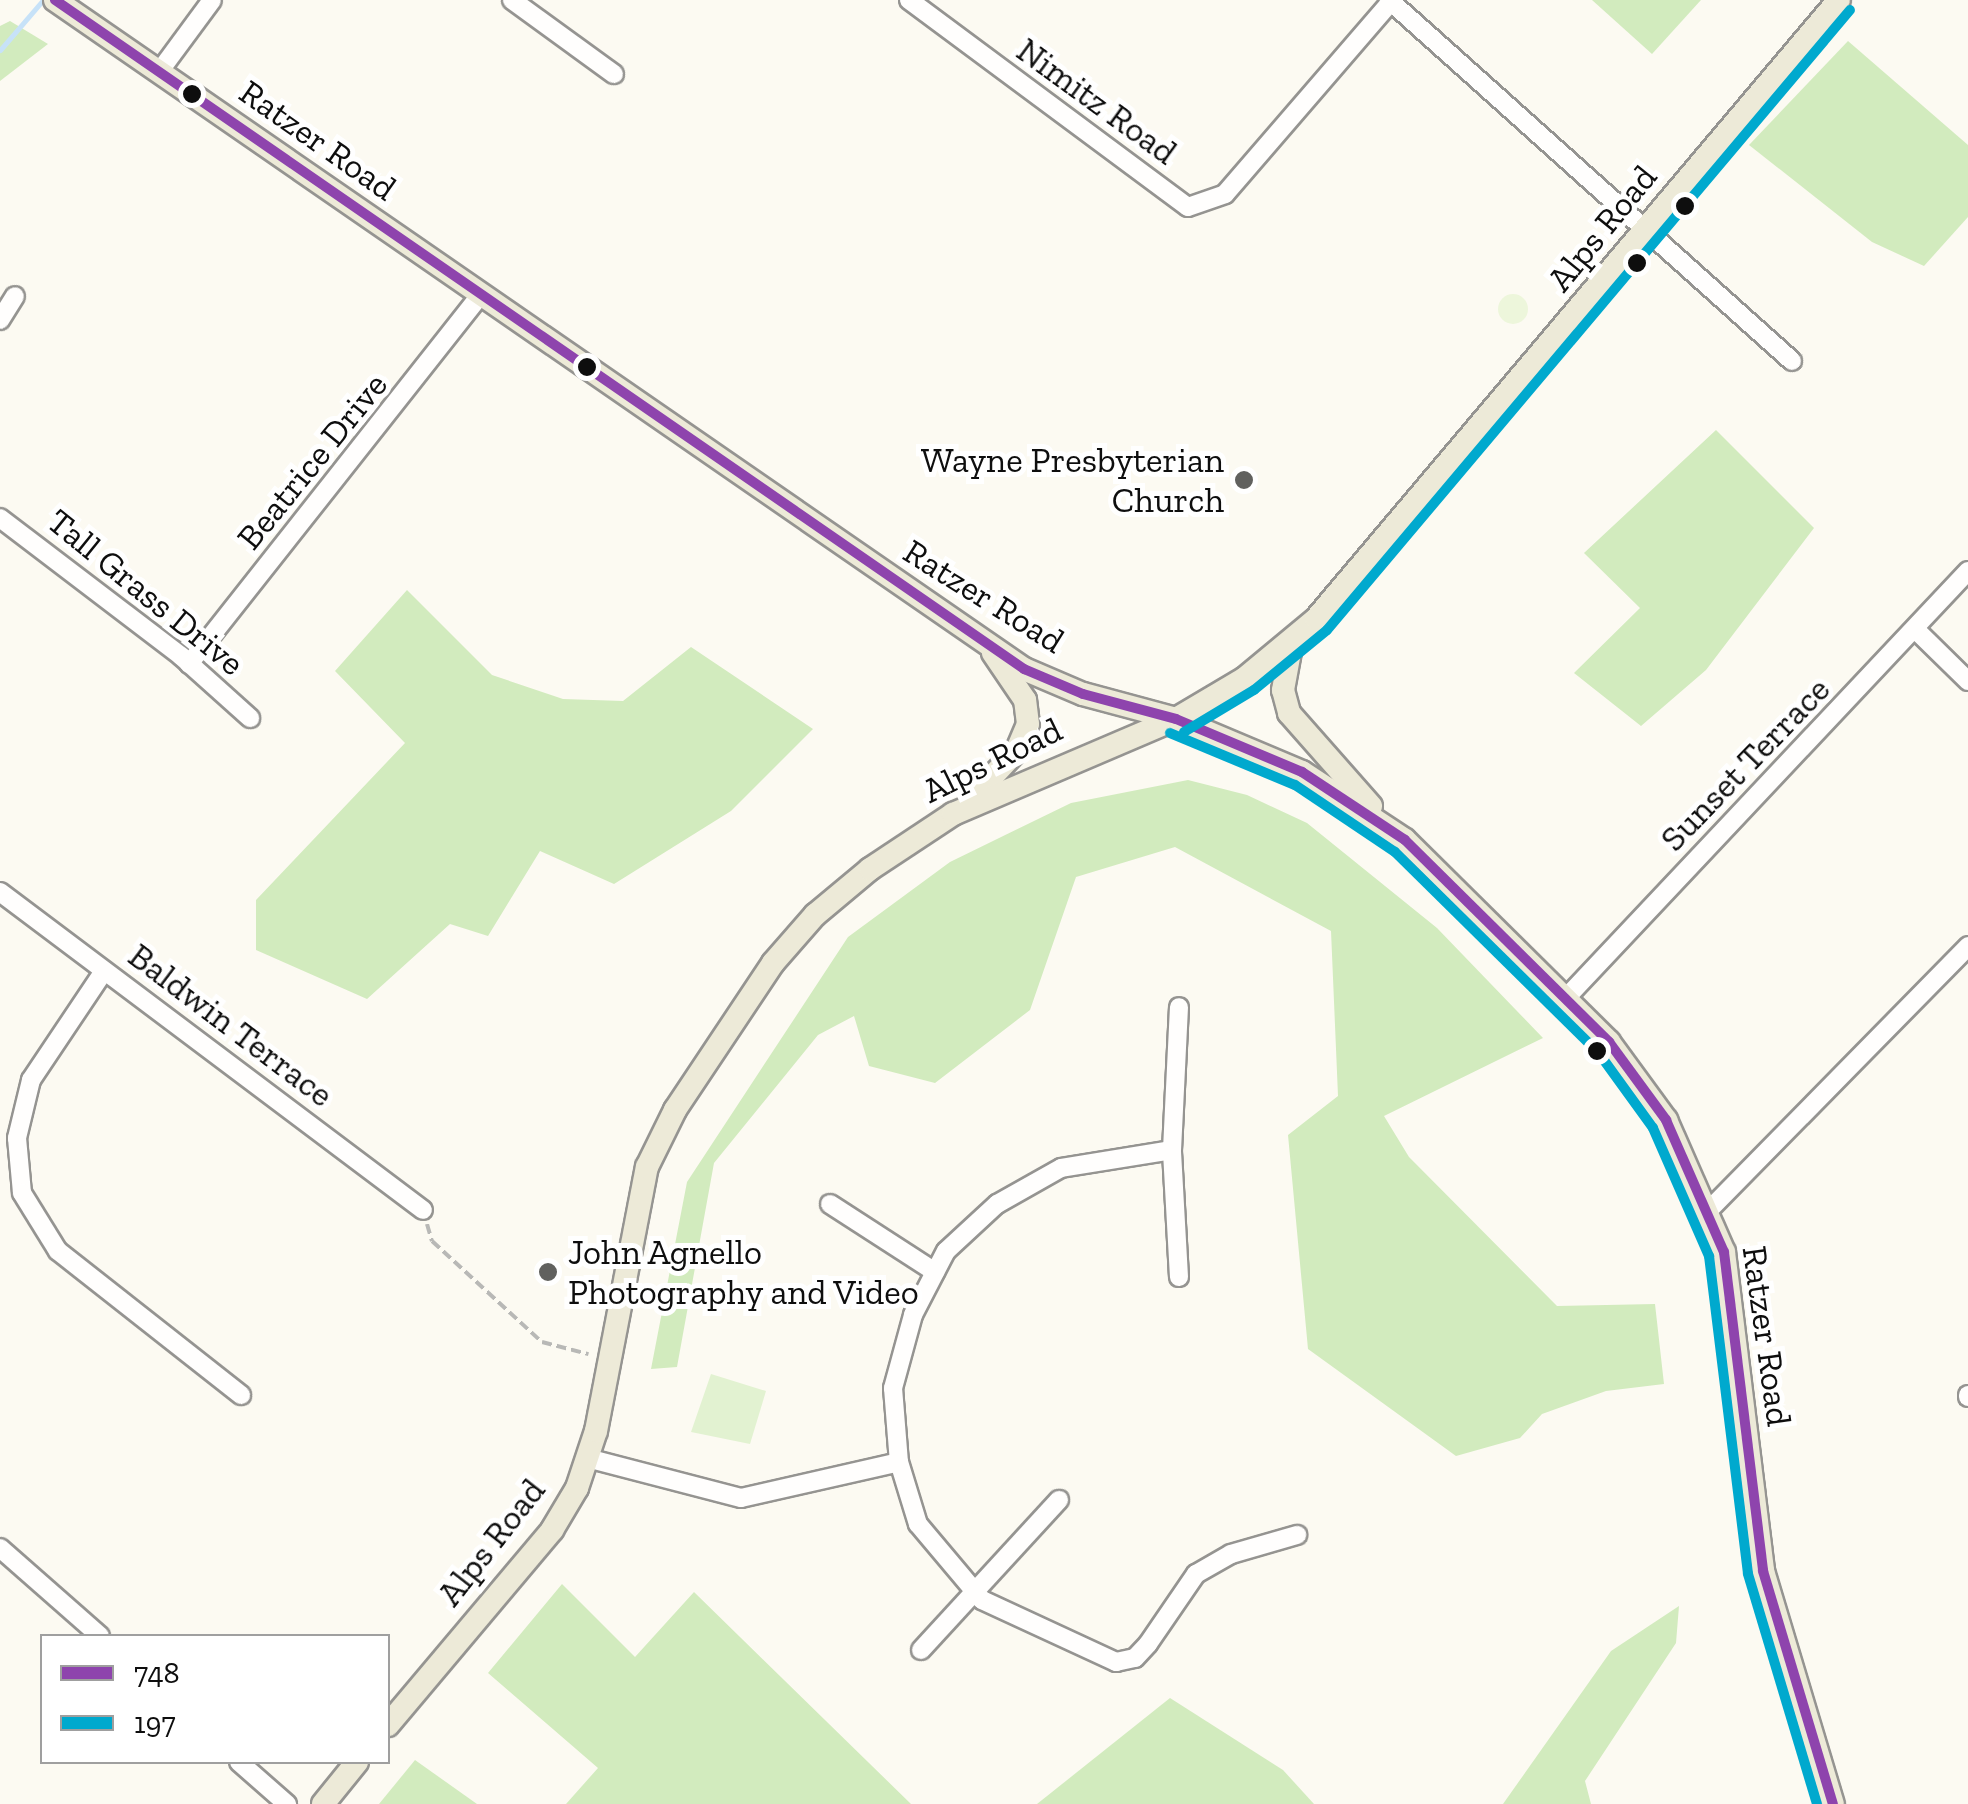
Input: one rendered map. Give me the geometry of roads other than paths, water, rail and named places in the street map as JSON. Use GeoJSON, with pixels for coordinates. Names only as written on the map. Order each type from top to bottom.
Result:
{"type":"FeatureCollection","features":[{"type":"Feature","properties":{"kind":"main road","name":"Alps Road"},"geometry":{"type":"LineString","coordinates":[[390,1722],[552,1530],[587,1458],[640,1190],[675,1110],[773,964],[816,915],[952,814],[1082,754],[1176,719],[1292,641],[1839,0]]}},
{"type":"Feature","properties":{"kind":"main road","name":"Ratzer Road"},"geometry":{"type":"LineString","coordinates":[[56,1],[988,646],[1083,694],[1176,719],[1302,772],[1406,840],[1565,998],[1644,1086],[1708,1210],[1732,1294],[1763,1571],[1833,1804]]}},
{"type":"Feature","properties":{"kind":"main road"},"geometry":{"type":"LineString","coordinates":[[1292,641],[1283,690],[1289,713],[1324,759],[1406,840]]}},
{"type":"Feature","properties":{"kind":"main road"},"geometry":{"type":"LineString","coordinates":[[952,814],[999,774],[1028,724],[1025,700],[988,646]]}},
{"type":"Feature","properties":{"kind":"main road"},"geometry":{"type":"LineString","coordinates":[[324,1804],[356,1764]]}},
{"type":"Feature","properties":{"kind":"street"},"geometry":{"type":"LineString","coordinates":[[159,72],[212,0]]}},
{"type":"Feature","properties":{"kind":"street"},"geometry":{"type":"LineString","coordinates":[[512,0],[614,74]]}},
{"type":"Feature","properties":{"kind":"street","name":"Nimitz Road"},"geometry":{"type":"LineString","coordinates":[[909,0],[1178,203],[1213,202],[1248,168],[1390,1]]}},
{"type":"Feature","properties":{"kind":"street"},"geometry":{"type":"LineString","coordinates":[[1390,1],[1792,360]]}},
{"type":"Feature","properties":{"kind":"street"},"geometry":{"type":"LineString","coordinates":[[0,320],[14,296]]}},
{"type":"Feature","properties":{"kind":"street","name":"Beatrice Drive"},"geometry":{"type":"LineString","coordinates":[[189,664],[480,296]]}},
{"type":"Feature","properties":{"kind":"street","name":"Tall Grass Drive"},"geometry":{"type":"LineString","coordinates":[[0,518],[189,664],[250,718]]}},
{"type":"Feature","properties":{"kind":"street","name":"Sunset Terrace"},"geometry":{"type":"LineString","coordinates":[[1565,998],[1916,630],[1968,570]]}},
{"type":"Feature","properties":{"kind":"street"},"geometry":{"type":"LineString","coordinates":[[1916,630],[1968,681]]}},
{"type":"Feature","properties":{"kind":"street","name":"Baldwin Terrace"},"geometry":{"type":"LineString","coordinates":[[0,892],[423,1210]]}},
{"type":"Feature","properties":{"kind":"street"},"geometry":{"type":"LineString","coordinates":[[1708,1210],[1968,946]]}},
{"type":"Feature","properties":{"kind":"street"},"geometry":{"type":"LineString","coordinates":[[104,970],[31,1080],[16,1138],[22,1193],[58,1251],[240,1395]]}},
{"type":"Feature","properties":{"kind":"street"},"geometry":{"type":"LineString","coordinates":[[1179,1277],[1172,1150],[1180,1007]]}},
{"type":"Feature","properties":{"kind":"street"},"geometry":{"type":"LineString","coordinates":[[1172,1150],[1061,1168],[996,1204],[946,1251],[913,1315],[893,1388],[899,1462],[918,1524],[974,1593],[1116,1662],[1135,1658],[1148,1644],[1196,1574],[1230,1554],[1297,1535]]}},
{"type":"Feature","properties":{"kind":"street"},"geometry":{"type":"LineString","coordinates":[[830,1204],[935,1272]]}},
{"type":"Feature","properties":{"kind":"street"},"geometry":{"type":"LineString","coordinates":[[587,1458],[740,1498],[780,1494],[899,1462]]}},
{"type":"Feature","properties":{"kind":"street"},"geometry":{"type":"LineString","coordinates":[[922,1650],[1059,1500]]}},
{"type":"Feature","properties":{"kind":"street"},"geometry":{"type":"LineString","coordinates":[[0,1548],[98,1634]]}},
{"type":"Feature","properties":{"kind":"street"},"geometry":{"type":"LineString","coordinates":[[241,1764],[287,1804]]}},
{"type":"Feature","properties":{"kind":"waterway"},"geometry":{"type":"LineString","coordinates":[[0,50],[43,0]]}},
{"type":"Feature","properties":{"kind":"place","name":"Wayne Presbyterian Church"},"geometry":{"type":"Point","coordinates":[1244,480]}},
{"type":"Feature","properties":{"kind":"place","name":"John Agnello Photography and Video"},"geometry":{"type":"Point","coordinates":[548,1272]}}]}
